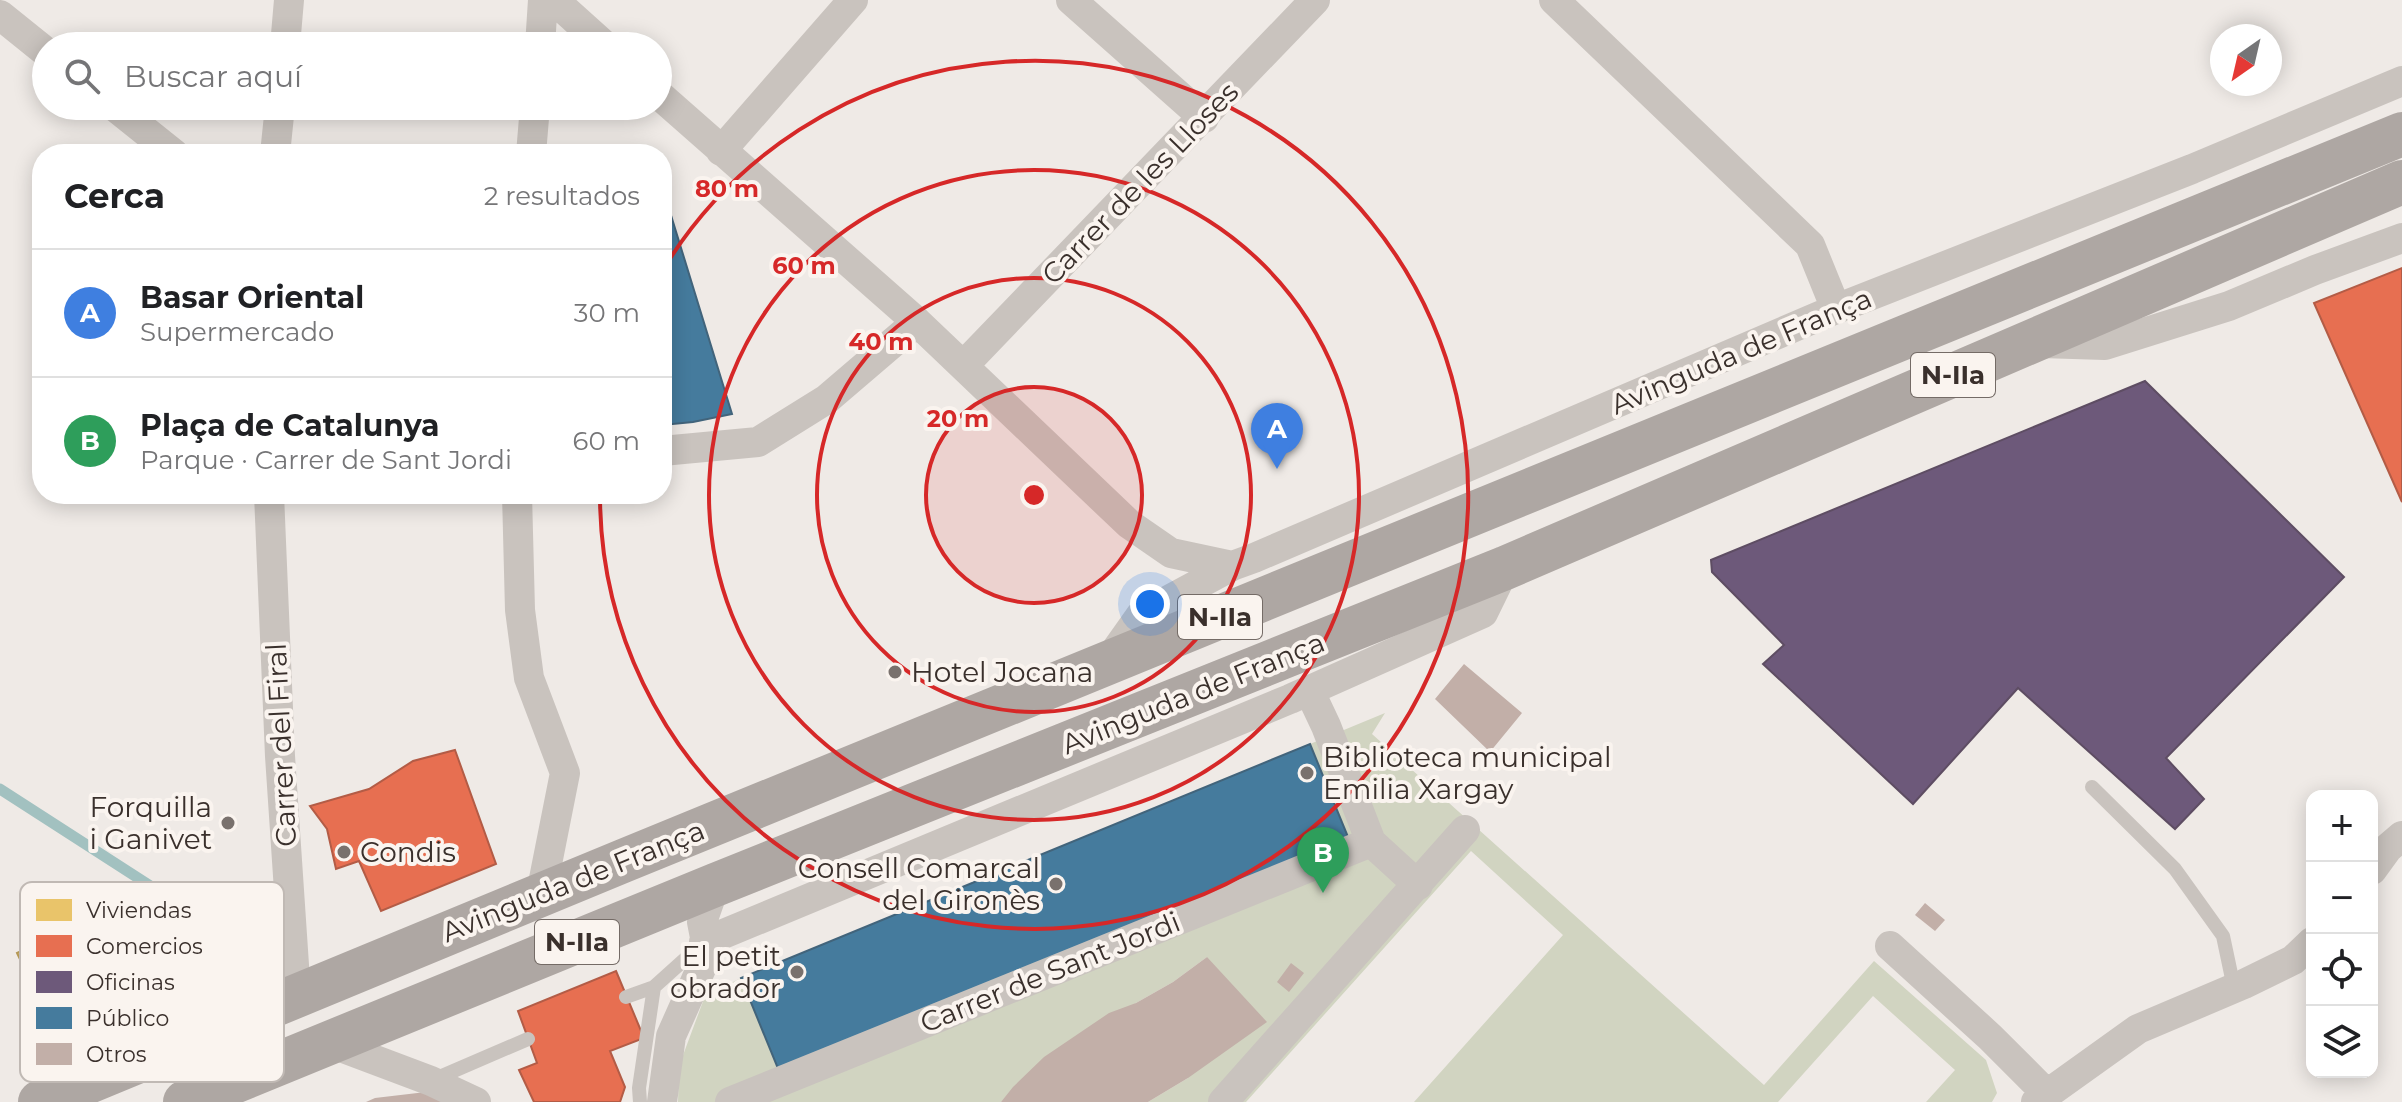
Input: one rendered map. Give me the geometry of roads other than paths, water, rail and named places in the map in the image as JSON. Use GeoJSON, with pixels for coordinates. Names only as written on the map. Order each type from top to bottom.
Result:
{"type":"FeatureCollection","features":[{"type":"Feature","properties":{"kind":"main road","name":"Avinguda de França"},"geometry":{"type":"LineString","coordinates":[[284,1000],[2402,134]]}},
{"type":"Feature","properties":{"kind":"main road","name":"Avinguda de França"},"geometry":{"type":"LineString","coordinates":[[284,1062],[1505,568],[2402,182]]}},
{"type":"Feature","properties":{"kind":"main road","name":"Avinguda de França"},"geometry":{"type":"LineString","coordinates":[[40,1102],[88,1082]]}},
{"type":"Feature","properties":{"kind":"main road","name":"Avinguda de França"},"geometry":{"type":"LineString","coordinates":[[185,1102],[234,1082]]}},
{"type":"Feature","properties":{"kind":"street"},"geometry":{"type":"LineString","coordinates":[[286,32],[289,0]]}},
{"type":"Feature","properties":{"kind":"street"},"geometry":{"type":"LineString","coordinates":[[541,32],[543,0]]}},
{"type":"Feature","properties":{"kind":"street"},"geometry":{"type":"LineString","coordinates":[[554,0],[589,32]]}},
{"type":"Feature","properties":{"kind":"street"},"geometry":{"type":"LineString","coordinates":[[721,151],[853,0]]}},
{"type":"Feature","properties":{"kind":"street"},"geometry":{"type":"LineString","coordinates":[[1071,0],[1204,118]]}},
{"type":"Feature","properties":{"kind":"street","name":"Carrer de les Lloses"},"geometry":{"type":"LineString","coordinates":[[964,365],[1315,0]]}},
{"type":"Feature","properties":{"kind":"street"},"geometry":{"type":"LineString","coordinates":[[1554,0],[1810,245],[1836,309]]}},
{"type":"Feature","properties":{"kind":"street"},"geometry":{"type":"LineString","coordinates":[[0,15],[32,41]]}},
{"type":"Feature","properties":{"kind":"street","name":"Avinguda de França"},"geometry":{"type":"LineString","coordinates":[[1107,663],[1141,615],[1232,566],[1836,309],[2192,169],[2402,81]]}},
{"type":"Feature","properties":{"kind":"street"},"geometry":{"type":"LineString","coordinates":[[672,107],[917,322],[1129,524],[1171,553],[1232,566]]}},
{"type":"Feature","properties":{"kind":"street"},"geometry":{"type":"LineString","coordinates":[[132,120],[162,144]]}},
{"type":"Feature","properties":{"kind":"street"},"geometry":{"type":"LineString","coordinates":[[276,144],[279,120]]}},
{"type":"Feature","properties":{"kind":"street"},"geometry":{"type":"LineString","coordinates":[[532,144],[534,120]]}},
{"type":"Feature","properties":{"kind":"street","name":"Avinguda de França"},"geometry":{"type":"LineString","coordinates":[[2027,343],[2105,345],[2229,306],[2402,238]]}},
{"type":"Feature","properties":{"kind":"street"},"geometry":{"type":"LineString","coordinates":[[672,450],[758,442],[827,399],[917,322]]}},
{"type":"Feature","properties":{"kind":"street","name":"Carrer del Firal"},"geometry":{"type":"LineString","coordinates":[[269,504],[280,756],[296,995]]}},
{"type":"Feature","properties":{"kind":"street"},"geometry":{"type":"LineString","coordinates":[[517,504],[520,610],[529,678],[565,773],[541,894]]}},
{"type":"Feature","properties":{"kind":"street","name":"Avinguda de França"},"geometry":{"type":"LineString","coordinates":[[715,885],[702,922],[704,942],[1309,690],[1483,613],[1505,568]]}},
{"type":"Feature","properties":{"kind":"street"},"geometry":{"type":"LineString","coordinates":[[1309,690],[1371,842],[1418,885]]}},
{"type":"Feature","properties":{"kind":"street"},"geometry":{"type":"LineString","coordinates":[[969,783],[1034,804]]}},
{"type":"Feature","properties":{"kind":"street"},"geometry":{"type":"LineString","coordinates":[[1223,1102],[1465,830]]}},
{"type":"Feature","properties":{"kind":"street"},"geometry":{"type":"LineString","coordinates":[[2378,862],[2402,836]]}},
{"type":"Feature","properties":{"kind":"street","name":"Carrer de Sant Jordi"},"geometry":{"type":"LineString","coordinates":[[730,1102],[1371,842]]}},
{"type":"Feature","properties":{"kind":"street"},"geometry":{"type":"LineString","coordinates":[[662,1102],[671,1036],[708,953],[704,942]]}},
{"type":"Feature","properties":{"kind":"street"},"geometry":{"type":"LineString","coordinates":[[1890,946],[1990,1037],[2041,1097],[2138,1029],[2293,960],[2306,948]]}},
{"type":"Feature","properties":{"kind":"street"},"geometry":{"type":"LineString","coordinates":[[330,1043],[431,1081],[476,1102]]}},
{"type":"Feature","properties":{"kind":"lane"},"geometry":{"type":"LineString","coordinates":[[2092,787],[2175,869],[2223,936],[2234,988]]}},
{"type":"Feature","properties":{"kind":"lane"},"geometry":{"type":"LineString","coordinates":[[626,997],[654,987],[704,942]]}},
{"type":"Feature","properties":{"kind":"lane"},"geometry":{"type":"LineString","coordinates":[[640,1102],[639,1088],[654,987]]}},
{"type":"Feature","properties":{"kind":"lane"},"geometry":{"type":"LineString","coordinates":[[431,1081],[528,1039]]}},
{"type":"Feature","properties":{"kind":"waterway"},"geometry":{"type":"LineString","coordinates":[[0,789],[144,882]]}},
{"type":"Feature","properties":{"kind":"place","name":"Basar Oriental"},"geometry":{"type":"Point","coordinates":[1277,469]}},
{"type":"Feature","properties":{"kind":"place","name":"Hotel Jocana"},"geometry":{"type":"Point","coordinates":[895,672]}},
{"type":"Feature","properties":{"kind":"place","name":"Biblioteca municipal Emilia Xargay"},"geometry":{"type":"Point","coordinates":[1307,773]}},
{"type":"Feature","properties":{"kind":"place","name":"Forquilla i Ganivet"},"geometry":{"type":"Point","coordinates":[228,823]}},
{"type":"Feature","properties":{"kind":"place","name":"Condis"},"geometry":{"type":"Point","coordinates":[344,852]}},
{"type":"Feature","properties":{"kind":"place","name":"Consell Comarcal del Gironès"},"geometry":{"type":"Point","coordinates":[1056,884]}},
{"type":"Feature","properties":{"kind":"place","name":"Plaça de Catalunya"},"geometry":{"type":"Point","coordinates":[1323,893]}},
{"type":"Feature","properties":{"kind":"place","name":"El petit obrador"},"geometry":{"type":"Point","coordinates":[797,972]}}]}
